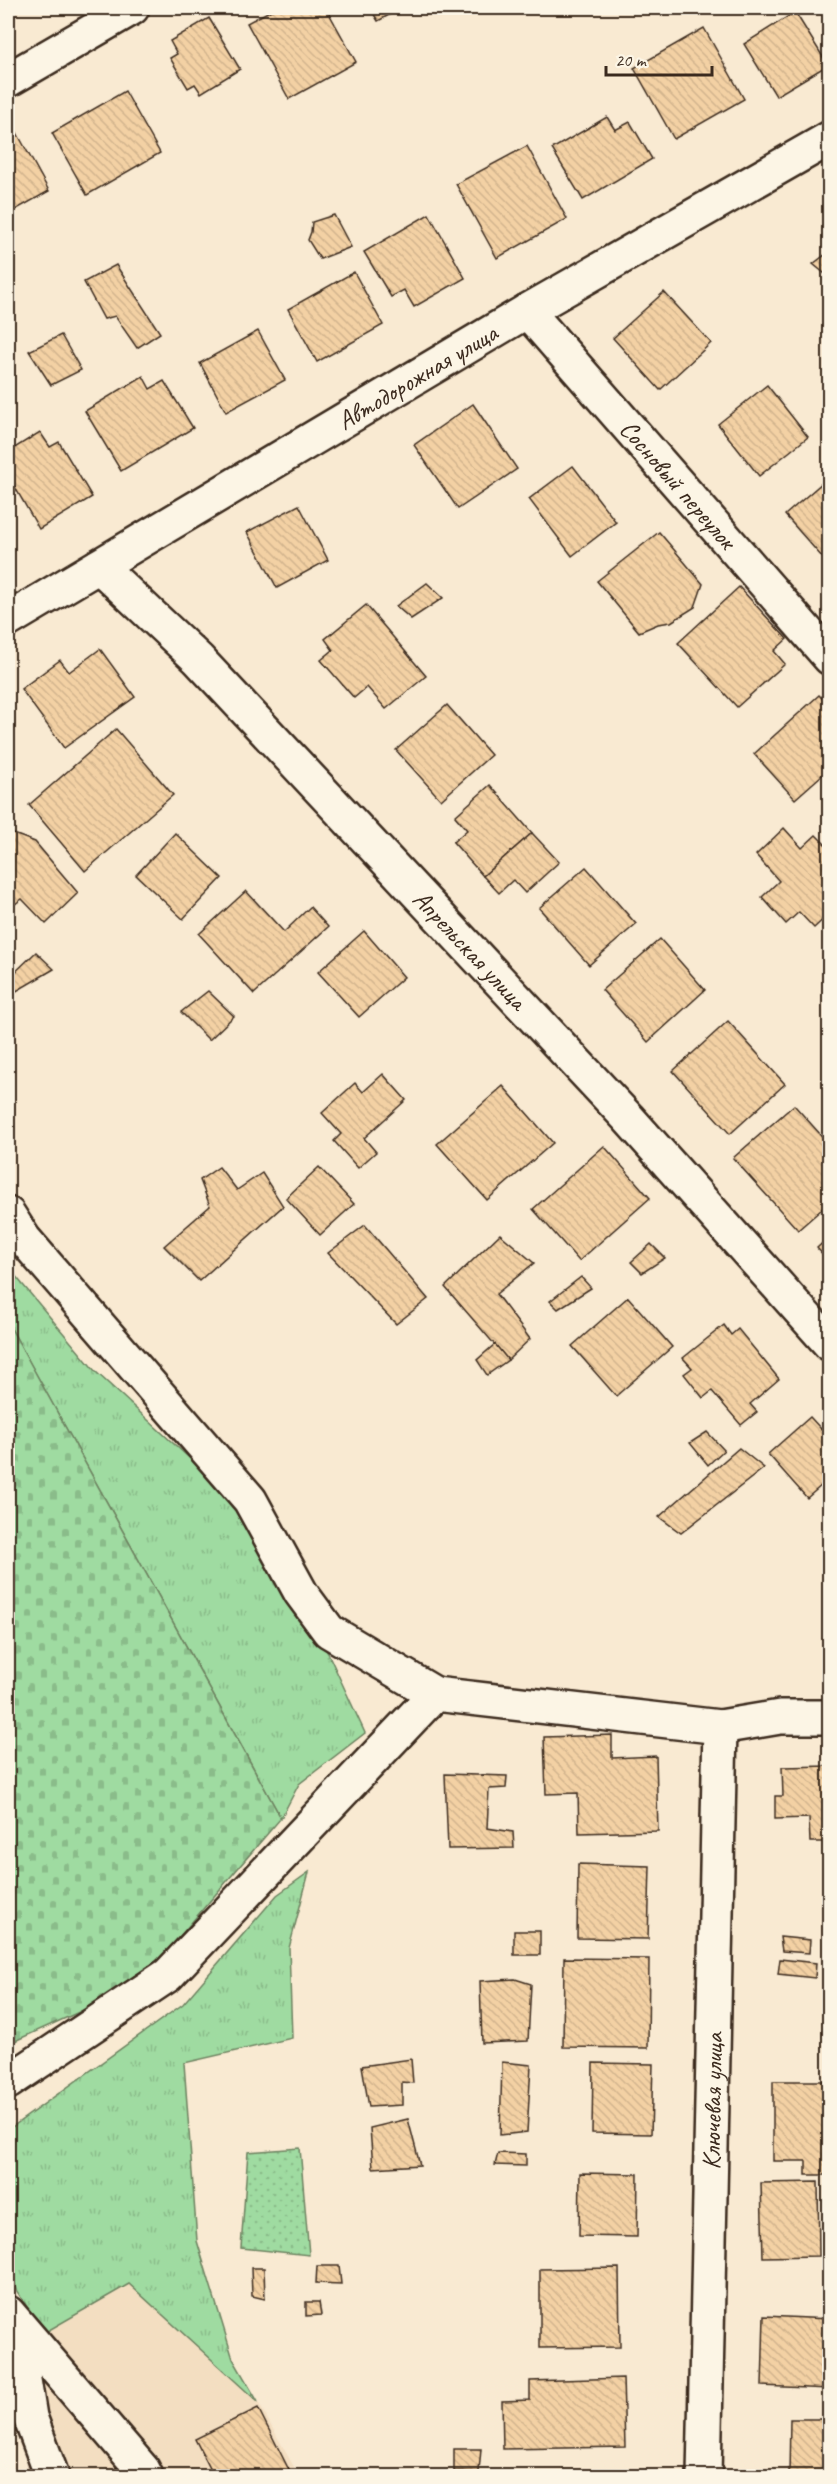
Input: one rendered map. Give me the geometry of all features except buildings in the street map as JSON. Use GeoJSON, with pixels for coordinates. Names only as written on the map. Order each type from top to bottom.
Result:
{"type":"FeatureCollection","features":[{"type":"Feature","properties":{"kind":"street"},"geometry":{"type":"LineString","coordinates":[[8,80],[132,8]]}},
{"type":"Feature","properties":{"kind":"street","name":"Автодорожная улица"},"geometry":{"type":"LineString","coordinates":[[8,620],[527,311],[830,138]]}},
{"type":"Feature","properties":{"kind":"street","name":"Сосновый переулок"},"geometry":{"type":"LineString","coordinates":[[527,311],[830,658]]}},
{"type":"Feature","properties":{"kind":"street","name":"Апрельская улица"},"geometry":{"type":"LineString","coordinates":[[99,567],[214,676],[628,1118],[830,1344]]}},
{"type":"Feature","properties":{"kind":"street"},"geometry":{"type":"LineString","coordinates":[[8,1214],[24,1239],[250,1500],[301,1593],[328,1631],[435,1694],[720,1727],[780,1717],[830,1717]]}},
{"type":"Feature","properties":{"kind":"street"},"geometry":{"type":"LineString","coordinates":[[8,2082],[168,1975],[435,1694]]}},
{"type":"Feature","properties":{"kind":"street","name":"Ключевая улица"},"geometry":{"type":"LineString","coordinates":[[704,2476],[720,1727]]}},
{"type":"Feature","properties":{"kind":"street"},"geometry":{"type":"LineString","coordinates":[[8,2313],[146,2476]]}},
{"type":"Feature","properties":{"kind":"street"},"geometry":{"type":"LineString","coordinates":[[8,2325],[23,2374],[30,2417],[52,2476]]}},
{"type":"Feature","properties":{"kind":"shaded area"},"geometry":{"type":"Polygon","coordinates":[[[129,2284],[258,2402],[299,2476],[36,2476],[8,2396],[8,2355],[129,2284]]]}},
{"type":"Feature","properties":{"kind":"green space"},"geometry":{"type":"Polygon","coordinates":[[[8,1267],[95,1371],[226,1492],[328,1653],[365,1733],[299,1784],[281,1818],[8,1323],[8,1267]]]}},
{"type":"Feature","properties":{"kind":"green space"},"geometry":{"type":"Polygon","coordinates":[[[8,1323],[281,1818],[162,1957],[88,2008],[8,2044],[8,1323]]]}},
{"type":"Feature","properties":{"kind":"green space"},"geometry":{"type":"Polygon","coordinates":[[[309,1872],[289,1948],[292,2038],[184,2063],[197,2241],[233,2359],[258,2402],[129,2284],[44,2333],[16,2290],[8,2263],[8,2130],[183,2004],[277,1895],[309,1872]]]}},
{"type":"Feature","properties":{"kind":"green space"},"geometry":{"type":"Polygon","coordinates":[[[300,2148],[309,2255],[241,2248],[248,2152],[300,2148]]]}}]}
